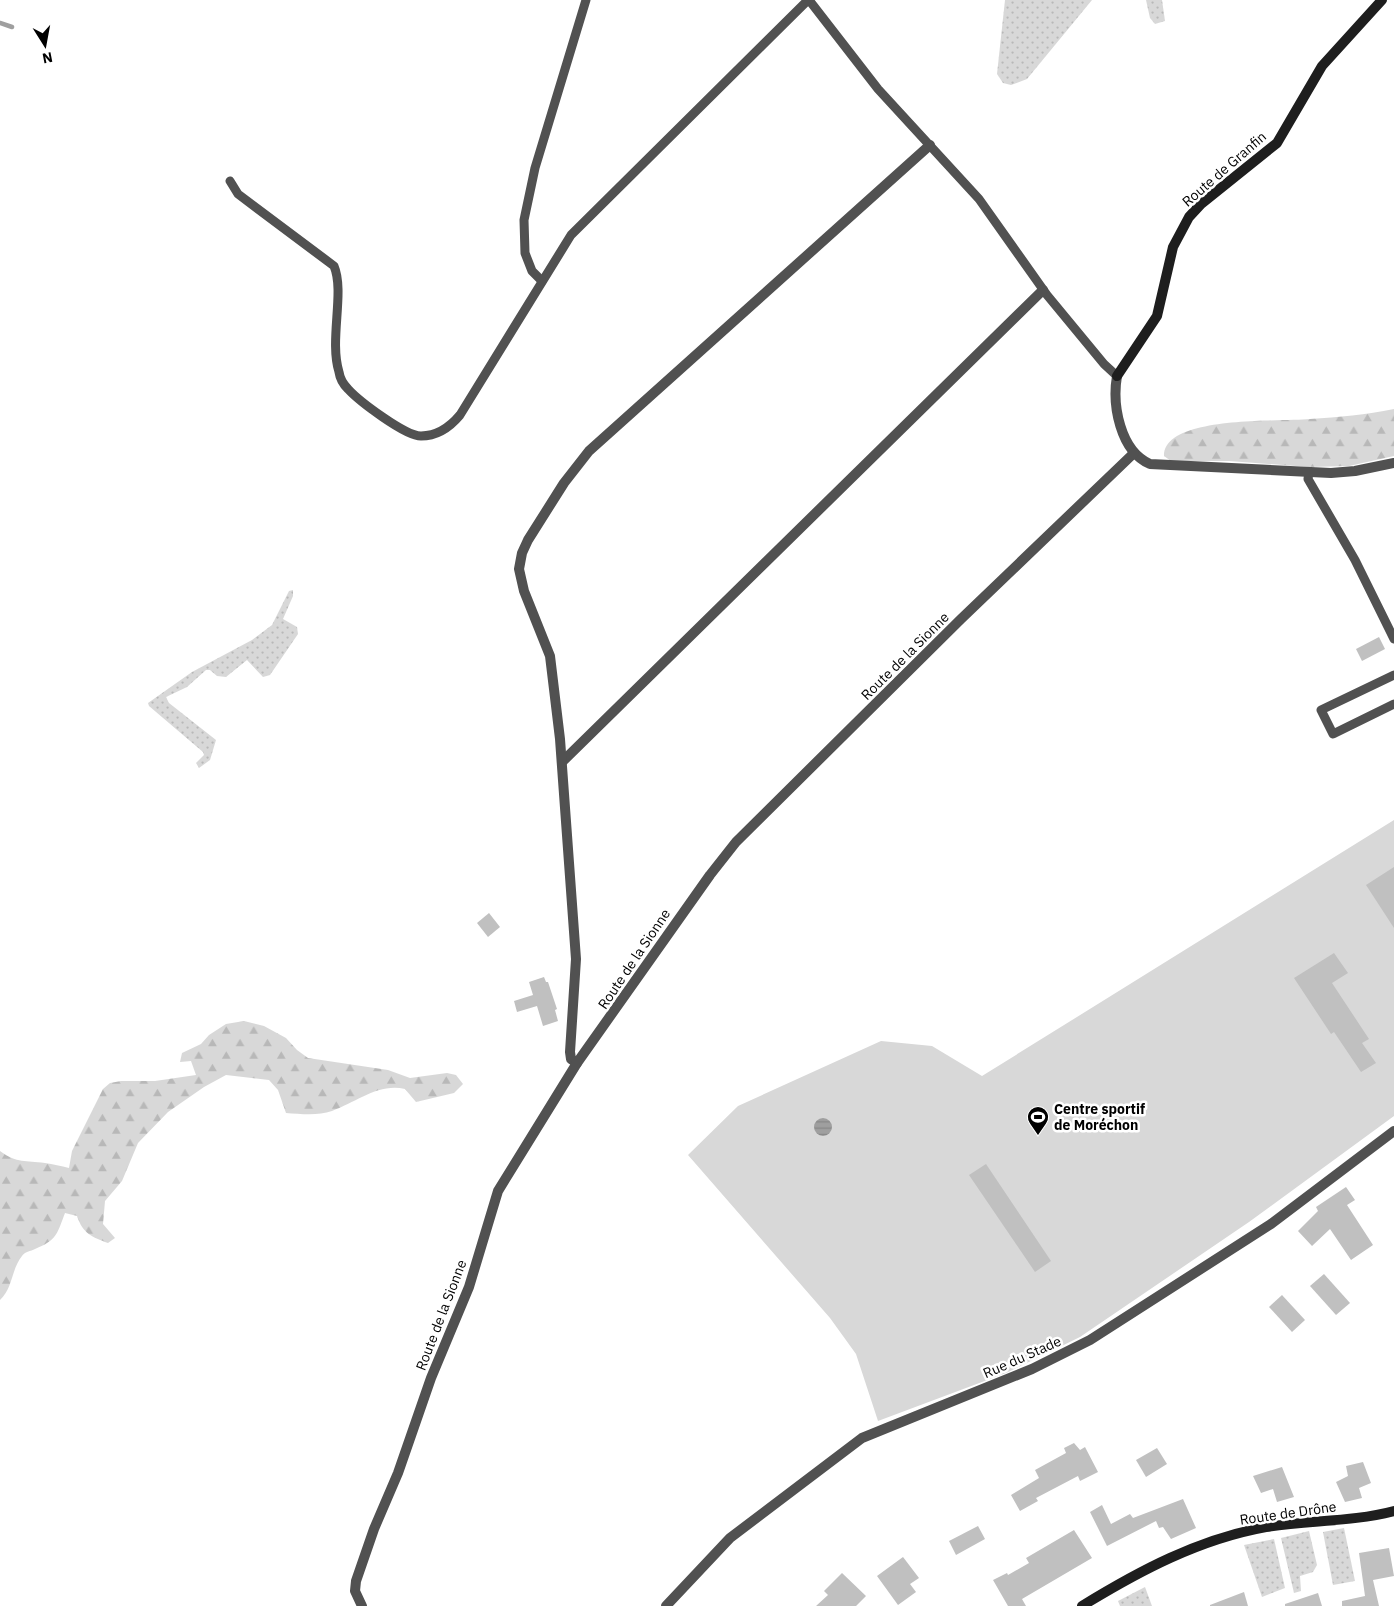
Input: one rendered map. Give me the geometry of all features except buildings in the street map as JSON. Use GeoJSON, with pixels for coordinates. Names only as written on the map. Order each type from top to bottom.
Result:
{"type":"FeatureCollection","features":[{"type":"Feature","properties":{"kind":"street","name":"Route de Granfin"},"geometry":{"type":"LineString","coordinates":[[1117,376],[1157,316],[1173,247],[1189,217],[1201,204],[1277,143],[1322,66],[1382,0]]}},
{"type":"Feature","properties":{"kind":"street"},"geometry":{"type":"LineString","coordinates":[[577,1063],[571,1059],[570,1052],[576,959],[562,762],[550,656],[524,591],[520,573],[522,553],[533,531],[571,474],[595,445],[930,145]]}},
{"type":"Feature","properties":{"kind":"street"},"geometry":{"type":"LineString","coordinates":[[562,762],[1043,290]]}},
{"type":"Feature","properties":{"kind":"street"},"geometry":{"type":"LineString","coordinates":[[1117,376],[1116,388],[1119,415],[1124,434],[1134,453],[1145,462],[1155,465],[1309,472],[1346,472],[1394,463]]}},
{"type":"Feature","properties":{"kind":"street","name":"Route de la Sionne"},"geometry":{"type":"LineString","coordinates":[[362,1606],[355,1591],[356,1581],[374,1529],[398,1473],[431,1378],[469,1286],[498,1191],[577,1063],[702,886],[736,842],[961,619],[1134,453]]}},
{"type":"Feature","properties":{"kind":"street","name":"Rue du Stade"},"geometry":{"type":"LineString","coordinates":[[666,1606],[699,1568],[730,1538],[862,1438],[1025,1372],[1090,1340],[1271,1224],[1394,1131]]}},
{"type":"Feature","properties":{"kind":"street","name":"Route de Drône"},"geometry":{"type":"LineString","coordinates":[[1082,1606],[1164,1560],[1224,1537],[1264,1527],[1394,1511]]}},
{"type":"Feature","properties":{"kind":"lane"},"geometry":{"type":"LineString","coordinates":[[542,281],[532,271],[525,253],[524,220],[535,168],[586,0]]}},
{"type":"Feature","properties":{"kind":"lane"},"geometry":{"type":"LineString","coordinates":[[230,181],[238,194],[334,266],[336,288],[335,354],[341,379],[356,396],[415,435],[427,435],[444,430],[460,415],[508,341],[571,234],[808,0],[878,89],[992,214],[1043,290],[1104,364],[1117,376]]}},
{"type":"Feature","properties":{"kind":"lane"},"geometry":{"type":"LineString","coordinates":[[1309,472],[1308,479],[1355,560],[1394,639]]}},
{"type":"Feature","properties":{"kind":"lane"},"geometry":{"type":"LineString","coordinates":[[1394,675],[1320,710],[1333,734],[1394,704]]}},
{"type":"Feature","properties":{"kind":"green space"},"geometry":{"type":"Polygon","coordinates":[[[1005,0],[1092,0],[1027,79],[1011,85],[1003,83],[997,74],[1005,0]]]}},
{"type":"Feature","properties":{"kind":"green space"},"geometry":{"type":"Polygon","coordinates":[[[1146,0],[1162,0],[1165,21],[1155,24],[1150,18],[1146,0]]]}},
{"type":"Feature","properties":{"kind":"green space"},"geometry":{"type":"Polygon","coordinates":[[[1394,409],[1394,456],[1349,466],[1309,467],[1229,461],[1171,461],[1164,456],[1169,443],[1183,433],[1203,427],[1251,421],[1342,417],[1394,409]]]}},
{"type":"Feature","properties":{"kind":"green space"},"geometry":{"type":"Polygon","coordinates":[[[293,590],[293,596],[283,619],[297,627],[298,634],[270,675],[263,677],[247,660],[226,677],[217,676],[210,670],[206,670],[187,687],[166,697],[169,703],[216,740],[210,760],[199,768],[196,763],[204,755],[203,752],[149,706],[148,703],[192,672],[252,640],[272,625],[289,591],[293,590]]]}},
{"type":"Feature","properties":{"kind":"green space","name":"Centre sportif de Moréchon"},"geometry":{"type":"Polygon","coordinates":[[[1394,820],[1394,1116],[1249,1222],[1080,1337],[1006,1373],[878,1421],[856,1354],[830,1318],[688,1155],[738,1106],[881,1041],[932,1046],[982,1076],[1394,820]]]}},
{"type":"Feature","properties":{"kind":"green space"},"geometry":{"type":"Polygon","coordinates":[[[244,1021],[264,1026],[286,1038],[308,1058],[388,1070],[410,1078],[447,1073],[456,1075],[463,1084],[454,1093],[416,1102],[405,1089],[386,1089],[368,1094],[332,1111],[321,1114],[303,1114],[286,1113],[278,1090],[269,1080],[226,1075],[204,1087],[168,1112],[138,1143],[122,1181],[105,1201],[103,1224],[115,1238],[108,1243],[93,1237],[85,1231],[77,1216],[65,1213],[55,1236],[48,1243],[23,1255],[18,1261],[7,1290],[0,1300],[0,1151],[17,1160],[48,1163],[69,1168],[72,1151],[103,1089],[110,1083],[121,1081],[155,1081],[196,1075],[191,1061],[180,1062],[182,1053],[201,1044],[209,1035],[226,1024],[244,1021]]]}},
{"type":"Feature","properties":{"kind":"green space"},"geometry":{"type":"Polygon","coordinates":[[[1344,1528],[1355,1581],[1333,1585],[1323,1532],[1344,1528]]]}},
{"type":"Feature","properties":{"kind":"green space"},"geometry":{"type":"Polygon","coordinates":[[[1309,1531],[1317,1565],[1313,1572],[1300,1576],[1301,1591],[1294,1593],[1281,1538],[1309,1531]]]}},
{"type":"Feature","properties":{"kind":"green space"},"geometry":{"type":"Polygon","coordinates":[[[1274,1539],[1285,1588],[1262,1597],[1244,1545],[1274,1539]]]}},
{"type":"Feature","properties":{"kind":"green space"},"geometry":{"type":"Polygon","coordinates":[[[1145,1587],[1152,1606],[1120,1606],[1118,1601],[1145,1587]]]}},
{"type":"Feature","properties":{"kind":"shaded area"},"geometry":{"type":"Polygon","coordinates":[[[823,1118],[829,1121],[832,1127],[829,1133],[823,1136],[817,1133],[814,1127],[817,1121],[823,1118]]]}},
{"type":"Feature","properties":{"kind":"waterway"},"geometry":{"type":"LineString","coordinates":[[0,23],[12,27]]}},
{"type":"Feature","properties":{"kind":"place","name":"Centre sportif de Moréchon"},"geometry":{"type":"Point","coordinates":[1038,1136]}}]}
